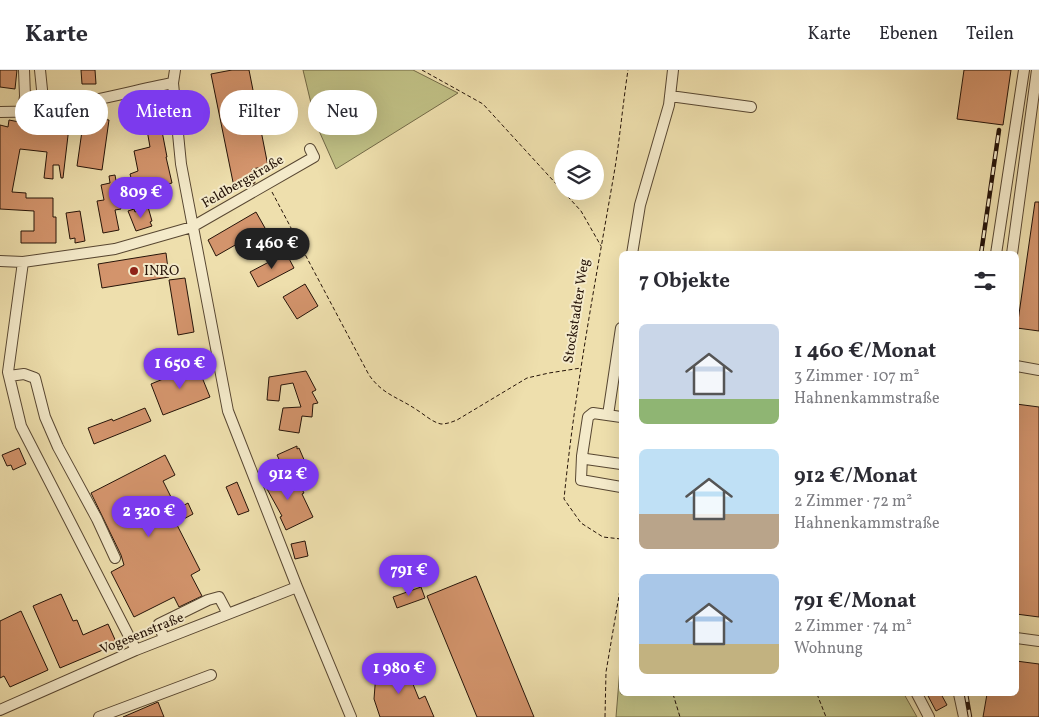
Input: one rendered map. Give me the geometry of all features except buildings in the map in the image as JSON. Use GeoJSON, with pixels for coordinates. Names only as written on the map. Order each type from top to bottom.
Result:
{"type":"FeatureCollection","features":[{"type":"Feature","properties":{"kind":"street"},"geometry":{"type":"LineString","coordinates":[[24,70],[25,90]]}},
{"type":"Feature","properties":{"kind":"street"},"geometry":{"type":"LineString","coordinates":[[40,70],[42,90]]}},
{"type":"Feature","properties":{"kind":"street"},"geometry":{"type":"LineString","coordinates":[[175,70],[173,82],[181,164],[228,411],[297,587],[351,717]]}},
{"type":"Feature","properties":{"kind":"street"},"geometry":{"type":"LineString","coordinates":[[632,251],[640,204],[669,105],[673,70]]}},
{"type":"Feature","properties":{"kind":"street"},"geometry":{"type":"LineString","coordinates":[[996,251],[1024,70]]}},
{"type":"Feature","properties":{"kind":"street"},"geometry":{"type":"LineString","coordinates":[[1012,251],[1037,70]]}},
{"type":"Feature","properties":{"kind":"street"},"geometry":{"type":"LineString","coordinates":[[108,96],[173,82]]}},
{"type":"Feature","properties":{"kind":"street"},"geometry":{"type":"LineString","coordinates":[[670,96],[751,107]]}},
{"type":"Feature","properties":{"kind":"street"},"geometry":{"type":"LineString","coordinates":[[0,112],[15,112]]}},
{"type":"Feature","properties":{"kind":"street","name":"Feldbergstraße"},"geometry":{"type":"LineString","coordinates":[[0,261],[23,262],[115,250],[192,227],[314,157],[310,149]]}},
{"type":"Feature","properties":{"kind":"street"},"geometry":{"type":"LineString","coordinates":[[23,262],[8,372],[21,426],[136,650]]}},
{"type":"Feature","properties":{"kind":"street"},"geometry":{"type":"LineString","coordinates":[[608,415],[619,341]]}},
{"type":"Feature","properties":{"kind":"street"},"geometry":{"type":"LineString","coordinates":[[1019,367],[1039,370]]}},
{"type":"Feature","properties":{"kind":"street"},"geometry":{"type":"LineString","coordinates":[[9,376],[24,374],[35,378],[44,416],[115,558]]}},
{"type":"Feature","properties":{"kind":"street"},"geometry":{"type":"LineString","coordinates":[[619,417],[593,413],[588,417],[582,456],[581,480],[619,487]]}},
{"type":"Feature","properties":{"kind":"street"},"geometry":{"type":"LineString","coordinates":[[582,456],[586,459],[619,464]]}},
{"type":"Feature","properties":{"kind":"street","name":"Vogesenstraße"},"geometry":{"type":"LineString","coordinates":[[0,710],[136,650],[297,587]]}},
{"type":"Feature","properties":{"kind":"street"},"geometry":{"type":"LineString","coordinates":[[164,639],[159,624],[208,600],[219,597],[228,614]]}},
{"type":"Feature","properties":{"kind":"street"},"geometry":{"type":"LineString","coordinates":[[1019,638],[1039,641]]}},
{"type":"Feature","properties":{"kind":"street"},"geometry":{"type":"LineString","coordinates":[[99,717],[211,675]]}},
{"type":"Feature","properties":{"kind":"street"},"geometry":{"type":"LineString","coordinates":[[918,696],[930,717]]}},
{"type":"Feature","properties":{"kind":"street"},"geometry":{"type":"LineString","coordinates":[[959,696],[964,717]]}},
{"type":"Feature","properties":{"kind":"path","name":"Stockstadter Weg"},"geometry":{"type":"LineString","coordinates":[[422,70],[483,104],[581,211],[601,246],[568,454],[564,499],[581,523],[603,538],[619,540]]}},
{"type":"Feature","properties":{"kind":"path"},"geometry":{"type":"LineString","coordinates":[[601,246],[615,165],[628,70]]}},
{"type":"Feature","properties":{"kind":"path"},"geometry":{"type":"LineString","coordinates":[[268,184],[369,375],[377,386],[391,397],[415,408],[435,422],[445,424],[457,420],[527,378],[549,372],[582,368]]}},
{"type":"Feature","properties":{"kind":"path"},"geometry":{"type":"LineString","coordinates":[[605,717],[606,672],[619,596]]}},
{"type":"Feature","properties":{"kind":"path"},"geometry":{"type":"LineString","coordinates":[[674,696],[680,717]]}},
{"type":"Feature","properties":{"kind":"path"},"geometry":{"type":"LineString","coordinates":[[818,696],[826,717]]}},
{"type":"Feature","properties":{"kind":"green space"},"geometry":{"type":"Polygon","coordinates":[[[303,70],[413,70],[458,93],[336,169],[321,135],[377,135],[377,90],[308,91],[303,70]]]}},
{"type":"Feature","properties":{"kind":"green space"},"geometry":{"type":"Polygon","coordinates":[[[619,680],[619,696],[905,696],[917,717],[616,717],[619,680]]]}},
{"type":"Feature","properties":{"kind":"railway"},"geometry":{"type":"LineString","coordinates":[[981,251],[999,130]]}},
{"type":"Feature","properties":{"kind":"railway"},"geometry":{"type":"LineString","coordinates":[[966,696],[970,717]]}},
{"type":"Feature","properties":{"kind":"place","name":"INRO"},"geometry":{"type":"Point","coordinates":[134,271]}}]}
